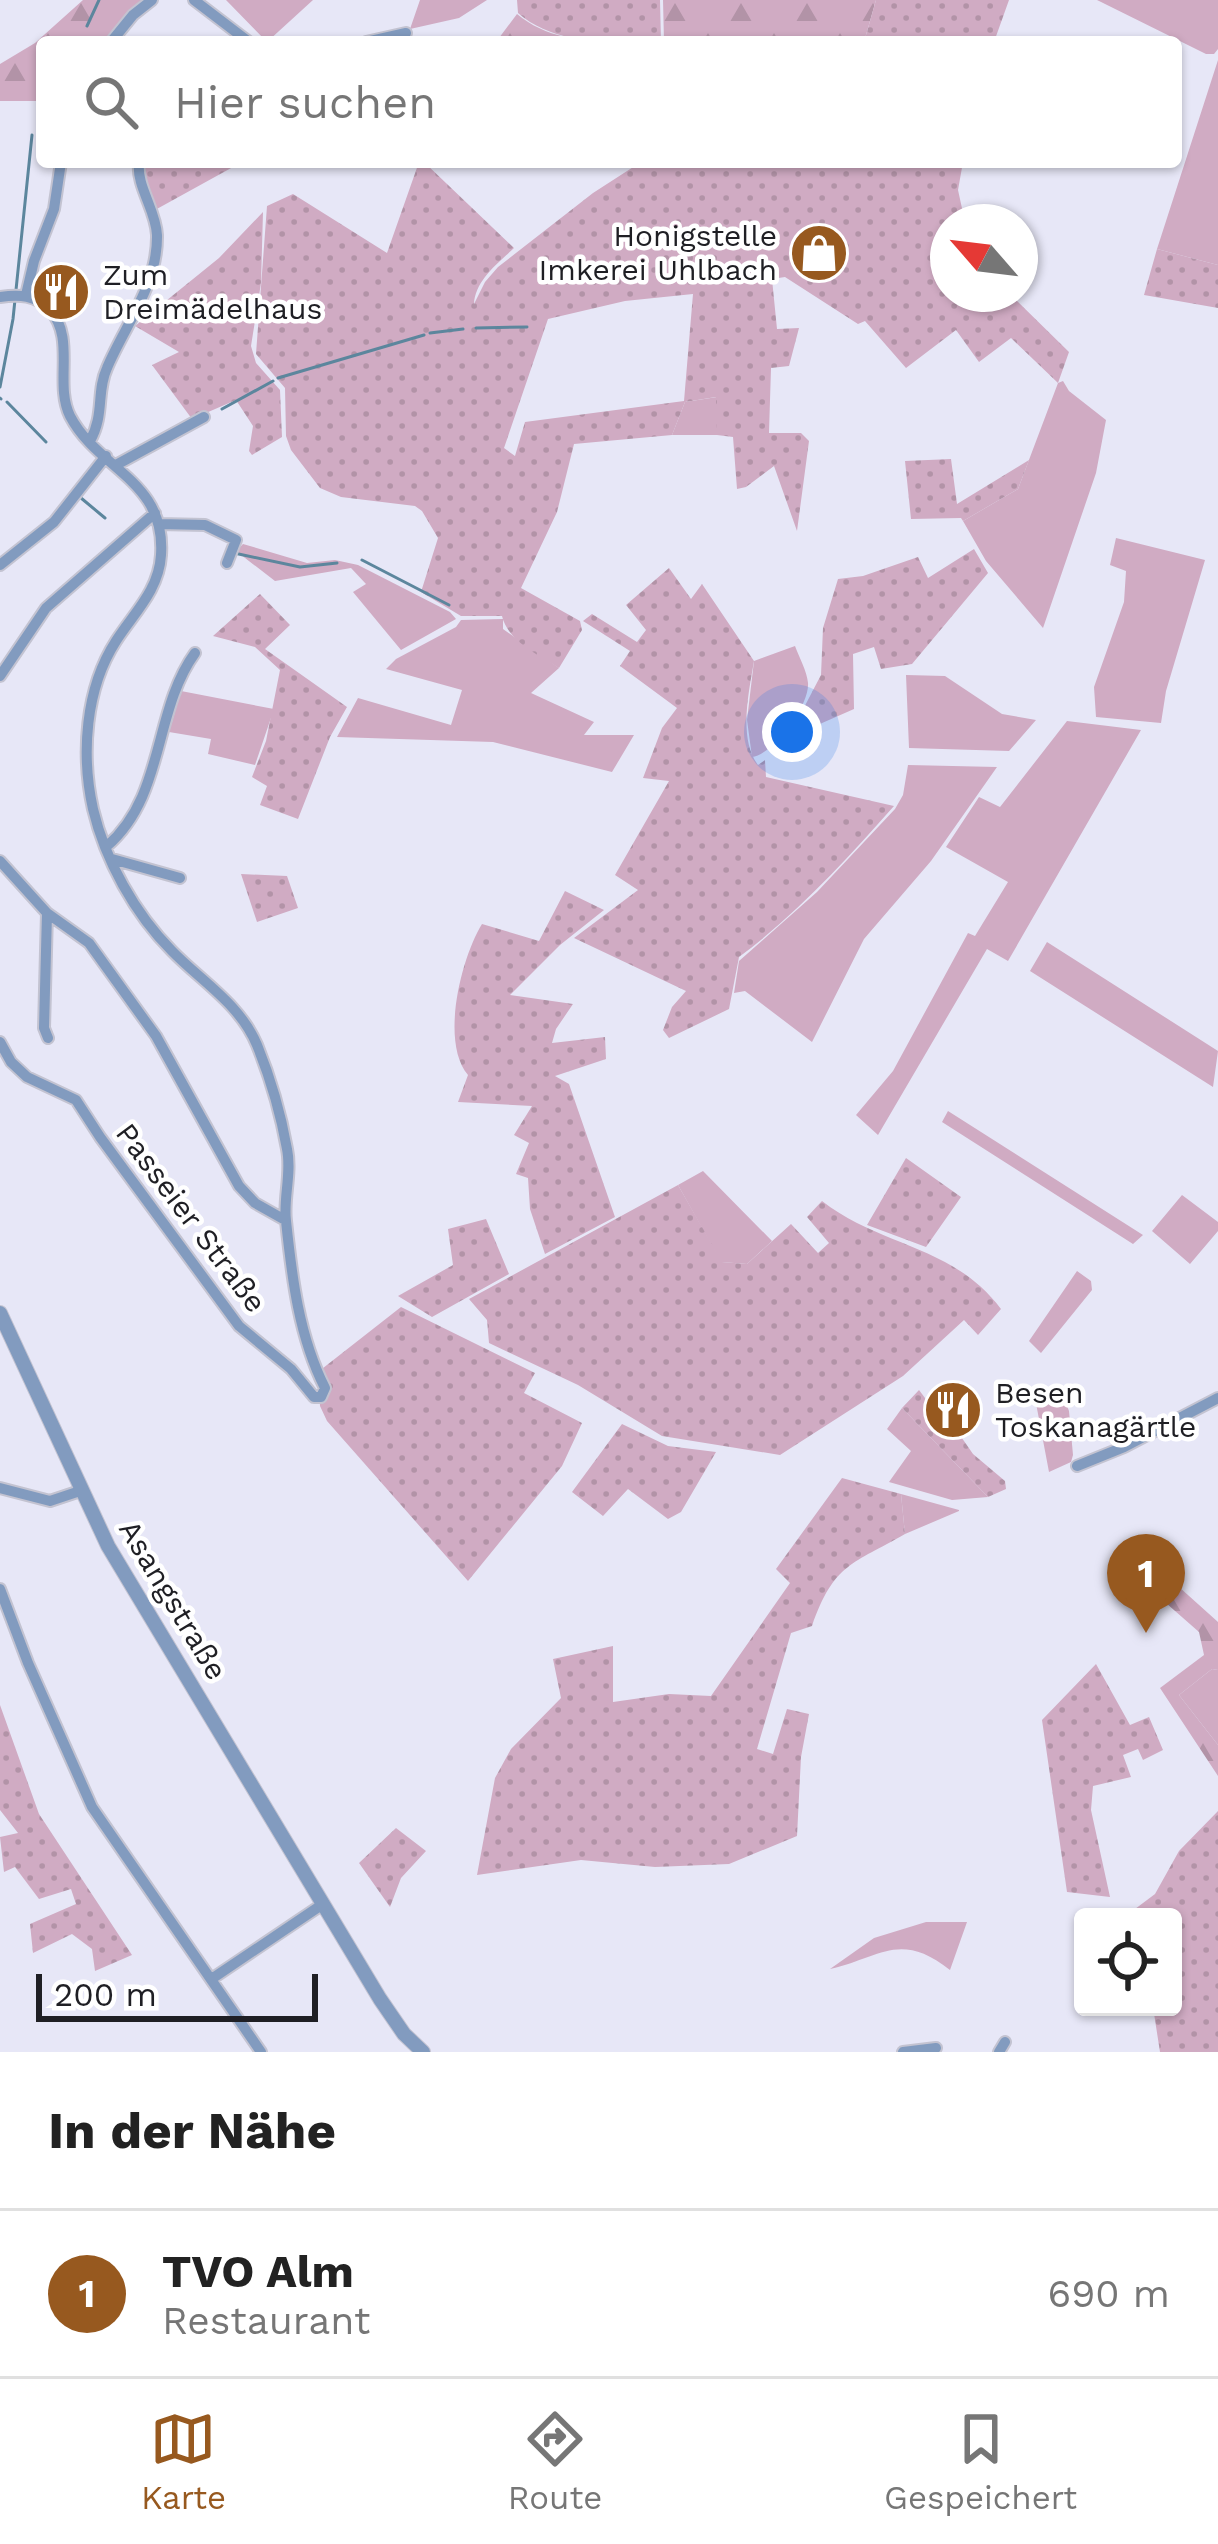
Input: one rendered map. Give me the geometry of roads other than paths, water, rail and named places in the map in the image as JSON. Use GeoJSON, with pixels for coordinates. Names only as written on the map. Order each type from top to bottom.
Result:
{"type":"FeatureCollection","features":[{"type":"Feature","properties":{"kind":"street"},"geometry":{"type":"LineString","coordinates":[[116,36],[152,0]]}},
{"type":"Feature","properties":{"kind":"street"},"geometry":{"type":"LineString","coordinates":[[194,0],[241,36]]}},
{"type":"Feature","properties":{"kind":"street"},"geometry":{"type":"LineString","coordinates":[[393,36],[406,33]]}},
{"type":"Feature","properties":{"kind":"street"},"geometry":{"type":"LineString","coordinates":[[61,168],[54,209],[34,261],[14,295],[46,306],[58,323],[66,406],[90,441],[141,490],[157,519]]}},
{"type":"Feature","properties":{"kind":"street"},"geometry":{"type":"LineString","coordinates":[[90,441],[100,422],[104,372],[129,328],[152,268],[157,236],[138,168]]}},
{"type":"Feature","properties":{"kind":"street"},"geometry":{"type":"LineString","coordinates":[[0,565],[54,522],[111,461],[204,417]]}},
{"type":"Feature","properties":{"kind":"street"},"geometry":{"type":"LineString","coordinates":[[0,676],[46,608],[157,519],[205,525],[236,540],[227,563]]}},
{"type":"Feature","properties":{"kind":"street","name":"Passeier Straße"},"geometry":{"type":"LineString","coordinates":[[0,1042],[27,1077],[76,1100],[239,1326],[319,1398],[325,1386],[307,1346],[285,1220],[289,1154],[267,1075],[249,1028],[161,940],[133,900],[106,846],[90,788],[91,704],[108,654],[155,584],[161,561],[157,519]]}},
{"type":"Feature","properties":{"kind":"street"},"geometry":{"type":"LineString","coordinates":[[106,846],[118,836],[150,783],[176,690],[195,653]]}},
{"type":"Feature","properties":{"kind":"street"},"geometry":{"type":"LineString","coordinates":[[112,859],[180,878]]}},
{"type":"Feature","properties":{"kind":"street"},"geometry":{"type":"LineString","coordinates":[[0,861],[47,913],[88,943],[156,1036],[238,1186],[255,1203],[285,1220]]}},
{"type":"Feature","properties":{"kind":"street"},"geometry":{"type":"LineString","coordinates":[[47,913],[44,1028],[48,1038]]}},
{"type":"Feature","properties":{"kind":"street","name":"Asangstraße"},"geometry":{"type":"LineString","coordinates":[[0,1312],[108,1546],[392,2017],[423,2052]]}},
{"type":"Feature","properties":{"kind":"street"},"geometry":{"type":"LineString","coordinates":[[1077,1466],[1218,1398]]}},
{"type":"Feature","properties":{"kind":"street"},"geometry":{"type":"LineString","coordinates":[[0,1488],[50,1501],[80,1491]]}},
{"type":"Feature","properties":{"kind":"street"},"geometry":{"type":"LineString","coordinates":[[0,1588],[92,1807],[261,2052]]}},
{"type":"Feature","properties":{"kind":"street"},"geometry":{"type":"LineString","coordinates":[[213,1978],[323,1904]]}},
{"type":"Feature","properties":{"kind":"street"},"geometry":{"type":"LineString","coordinates":[[903,2052],[936,2048]]}},
{"type":"Feature","properties":{"kind":"waterway"},"geometry":{"type":"LineString","coordinates":[[87,26],[99,0]]}},
{"type":"Feature","properties":{"kind":"waterway"},"geometry":{"type":"LineString","coordinates":[[0,387],[13,319],[32,135]]}},
{"type":"Feature","properties":{"kind":"waterway"},"geometry":{"type":"LineString","coordinates":[[476,328],[527,327]]}},
{"type":"Feature","properties":{"kind":"waterway"},"geometry":{"type":"LineString","coordinates":[[430,333],[463,329]]}},
{"type":"Feature","properties":{"kind":"waterway"},"geometry":{"type":"LineString","coordinates":[[278,378],[424,335]]}},
{"type":"Feature","properties":{"kind":"waterway"},"geometry":{"type":"LineString","coordinates":[[222,409],[273,381]]}},
{"type":"Feature","properties":{"kind":"waterway"},"geometry":{"type":"LineString","coordinates":[[7,402],[46,442]]}},
{"type":"Feature","properties":{"kind":"waterway"},"geometry":{"type":"LineString","coordinates":[[81,498],[105,518]]}},
{"type":"Feature","properties":{"kind":"waterway"},"geometry":{"type":"LineString","coordinates":[[234,553],[300,567],[337,563]]}},
{"type":"Feature","properties":{"kind":"waterway"},"geometry":{"type":"LineString","coordinates":[[362,560],[449,605]]}},
{"type":"Feature","properties":{"kind":"place","name":"Honigstelle Imkerei Uhlbach"},"geometry":{"type":"Point","coordinates":[819,253]}},
{"type":"Feature","properties":{"kind":"place","name":"Zum Dreimädelhaus"},"geometry":{"type":"Point","coordinates":[61,292]}},
{"type":"Feature","properties":{"kind":"place","name":"Besen Toskanagärtle"},"geometry":{"type":"Point","coordinates":[953,1410]}},
{"type":"Feature","properties":{"kind":"place","name":"TVO Alm"},"geometry":{"type":"Point","coordinates":[1146,1633]}}]}
